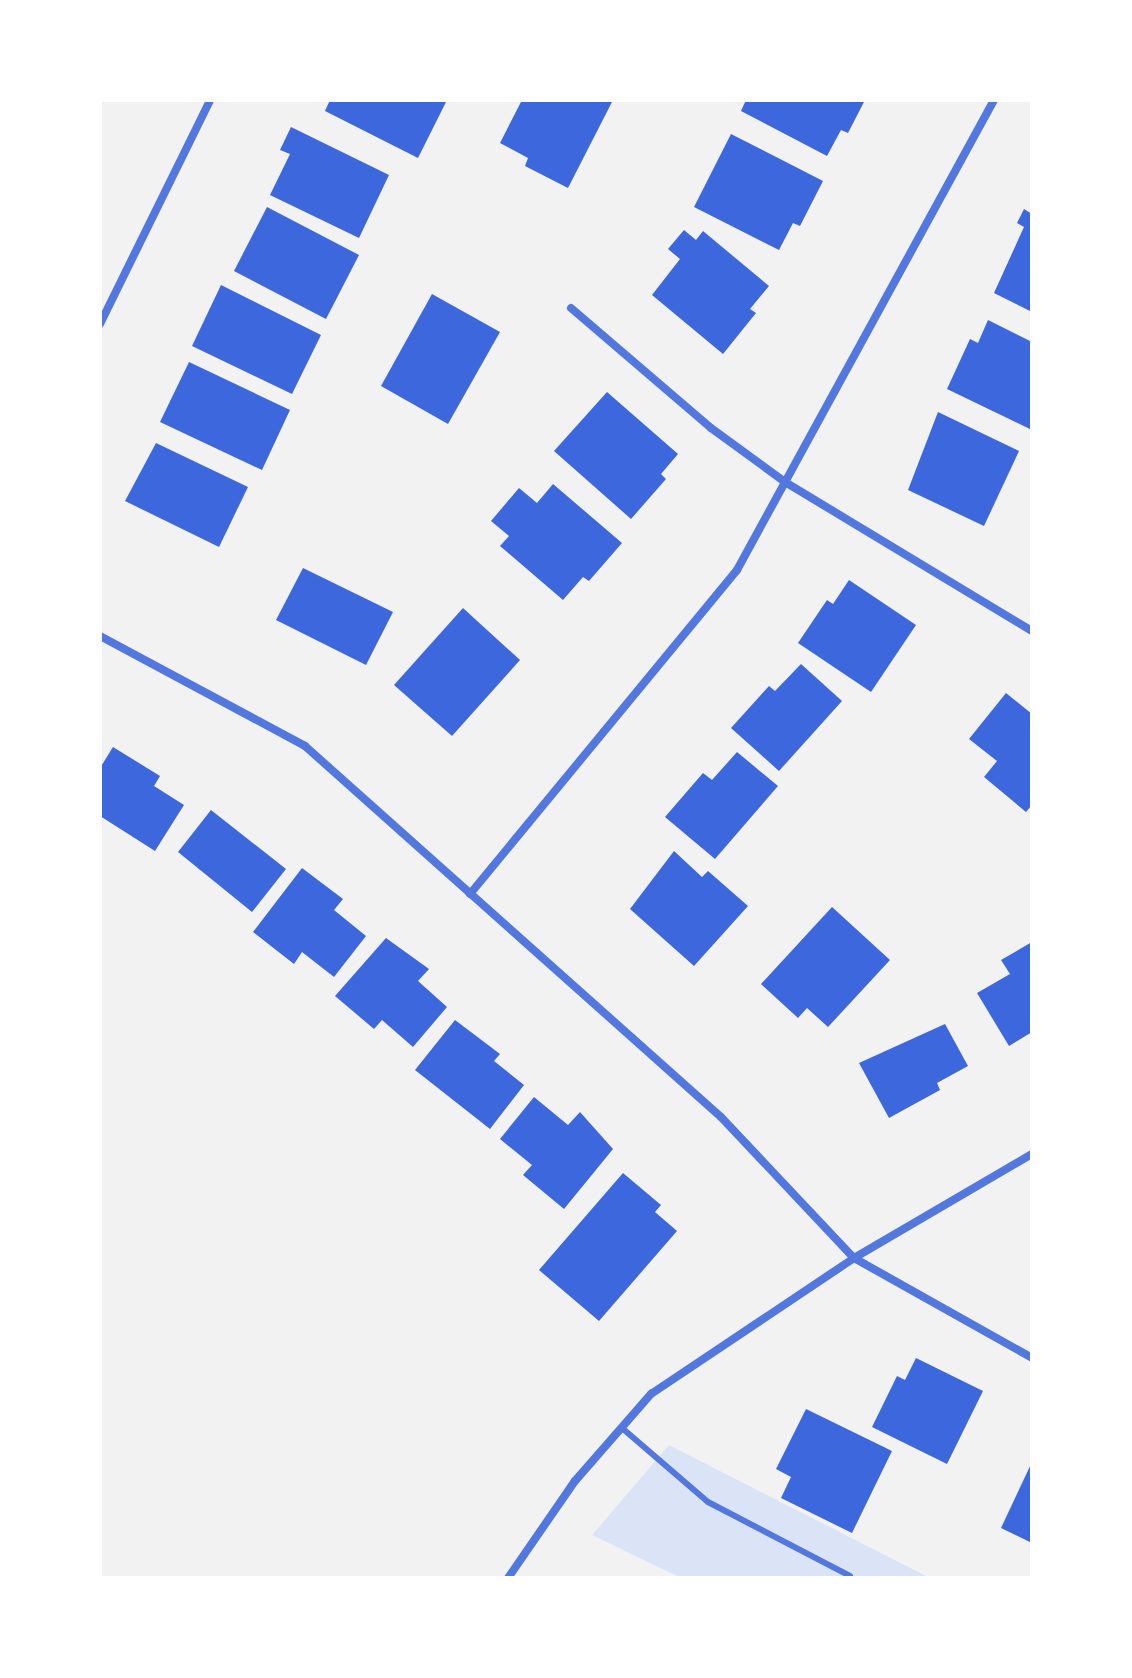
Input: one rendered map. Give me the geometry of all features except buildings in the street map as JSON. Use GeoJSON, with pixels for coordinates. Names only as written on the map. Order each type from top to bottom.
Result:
{"type":"FeatureCollection","features":[{"type":"Feature","properties":{"kind":"street"},"geometry":{"type":"LineString","coordinates":[[100,324],[210,100]]}},
{"type":"Feature","properties":{"kind":"street"},"geometry":{"type":"LineString","coordinates":[[470,894],[737,570],[994,100]]}},
{"type":"Feature","properties":{"kind":"street"},"geometry":{"type":"LineString","coordinates":[[571,308],[711,428],[785,482],[1032,631]]}},
{"type":"Feature","properties":{"kind":"street"},"geometry":{"type":"LineString","coordinates":[[100,636],[305,746],[721,1117],[854,1258],[1032,1358]]}},
{"type":"Feature","properties":{"kind":"street"},"geometry":{"type":"LineString","coordinates":[[508,1578],[575,1481],[651,1394],[854,1258],[1032,1154]]}},
{"type":"Feature","properties":{"kind":"lane"},"geometry":{"type":"LineString","coordinates":[[622,1428],[708,1502],[850,1576]]}},
{"type":"Feature","properties":{"kind":"shaded area"},"geometry":{"type":"Polygon","coordinates":[[[669,1445],[930,1578],[681,1578],[592,1535],[669,1445]]]}}]}
